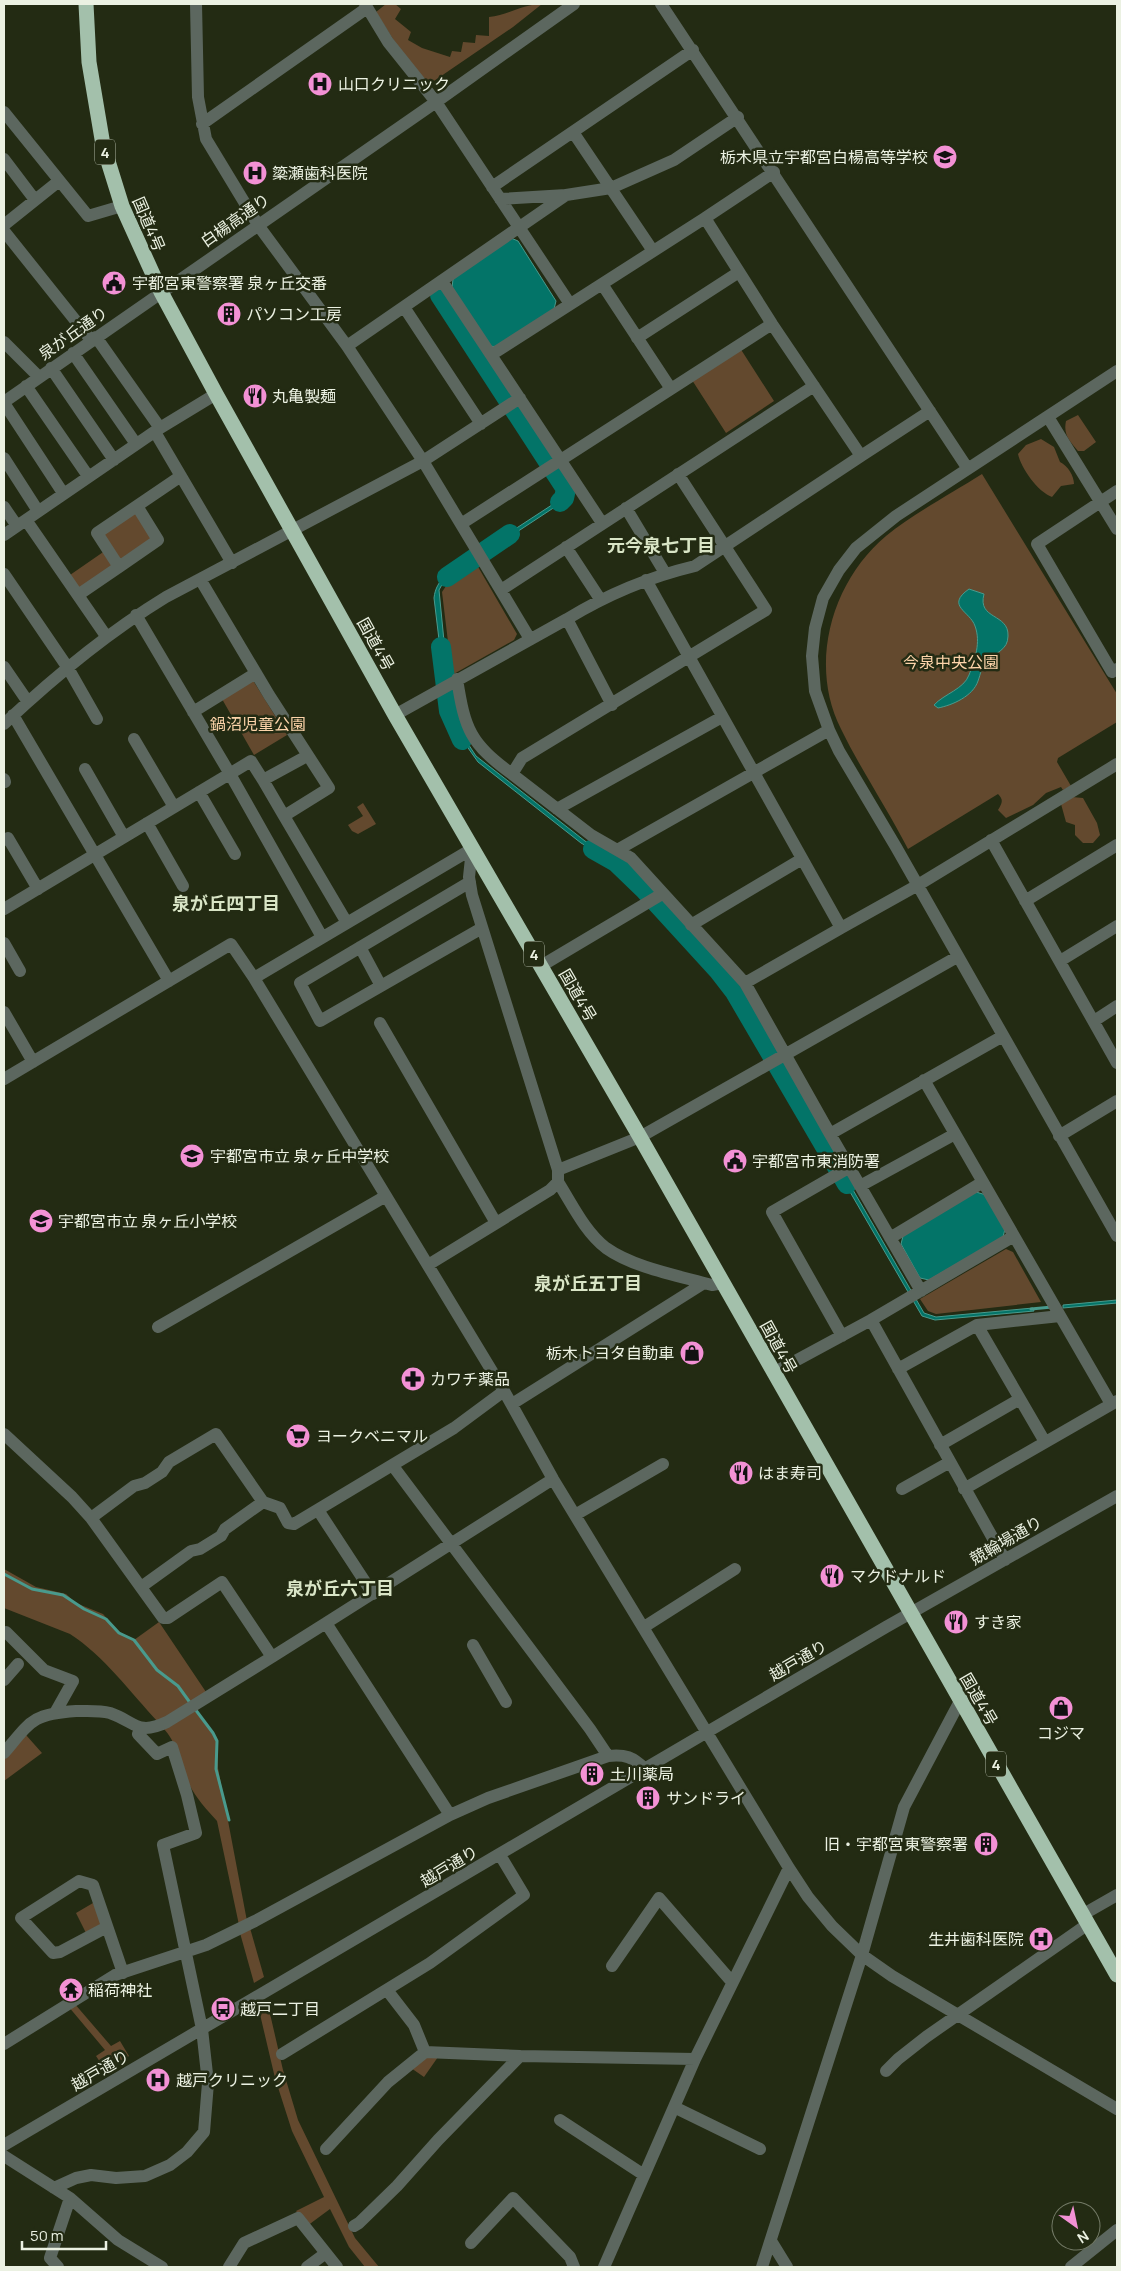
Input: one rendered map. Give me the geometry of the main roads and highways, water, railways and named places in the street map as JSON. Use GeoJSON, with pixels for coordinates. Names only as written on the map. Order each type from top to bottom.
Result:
{"type":"FeatureCollection","features":[{"type":"Feature","properties":{"kind":"highway","name":"国道4号"},"geometry":{"type":"LineString","coordinates":[[86,4],[89,62],[97,116],[111,176],[122,206],[160,292],[395,715],[640,1137],[1117,1975]]}},
{"type":"Feature","properties":{"kind":"water"},"geometry":{"type":"Polygon","coordinates":[[[511,238],[518,241],[556,301],[554,309],[498,347],[489,346],[452,288],[453,279],[511,238]]]}},
{"type":"Feature","properties":{"kind":"water"},"geometry":{"type":"Polygon","coordinates":[[[440,295],[502,391],[500,392],[437,297],[440,295]]]}},
{"type":"Feature","properties":{"kind":"water"},"geometry":{"type":"Polygon","coordinates":[[[560,478],[567,491],[564,501],[488,551],[486,548],[561,499],[563,492],[557,480],[560,478]]]}},
{"type":"Feature","properties":{"kind":"water"},"geometry":{"type":"Polygon","coordinates":[[[467,561],[469,563],[444,581],[439,590],[447,672],[443,673],[434,598],[435,591],[441,580],[467,561]]]}},
{"type":"Feature","properties":{"kind":"water"},"geometry":{"type":"Polygon","coordinates":[[[969,589],[984,594],[983,602],[985,608],[1004,623],[1008,636],[1006,645],[985,663],[972,691],[950,705],[938,708],[934,705],[966,680],[975,657],[977,632],[972,621],[959,604],[962,595],[969,589]]]}},
{"type":"Feature","properties":{"kind":"water"},"geometry":{"type":"Polygon","coordinates":[[[451,701],[459,730],[476,756],[585,841],[620,861],[647,891],[644,892],[618,864],[581,843],[478,762],[456,731],[448,702],[451,701]]]}},
{"type":"Feature","properties":{"kind":"water"},"geometry":{"type":"Polygon","coordinates":[[[662,908],[735,991],[766,1043],[763,1045],[733,992],[660,910],[662,908]]]}},
{"type":"Feature","properties":{"kind":"water"},"geometry":{"type":"Polygon","coordinates":[[[790,1080],[833,1156],[830,1157],[787,1081],[790,1080]]]}},
{"type":"Feature","properties":{"kind":"water"},"geometry":{"type":"Polygon","coordinates":[[[849,1183],[924,1313],[936,1317],[1033,1308],[1034,1311],[935,1320],[922,1316],[846,1185],[849,1183]]]}},
{"type":"Feature","properties":{"kind":"water"},"geometry":{"type":"Polygon","coordinates":[[[976,1192],[986,1195],[1005,1229],[1003,1237],[929,1280],[920,1278],[901,1244],[903,1236],[976,1192]]]}},
{"type":"Feature","properties":{"kind":"water"},"geometry":{"type":"Polygon","coordinates":[[[1117,1300],[1117,1303],[1063,1308],[1063,1305],[1117,1300]]]}},
{"type":"Feature","properties":{"kind":"waterway"},"geometry":{"type":"LineString","coordinates":[[440,295],[566,489],[564,498],[560,502]]}},
{"type":"Feature","properties":{"kind":"waterway"},"geometry":{"type":"LineString","coordinates":[[447,577],[510,534]]}},
{"type":"Feature","properties":{"kind":"waterway"},"geometry":{"type":"LineString","coordinates":[[441,647],[449,711],[462,740]]}},
{"type":"Feature","properties":{"kind":"waterway"},"geometry":{"type":"LineString","coordinates":[[593,849],[616,862],[644,889],[718,970],[735,992],[847,1184]]}},
{"type":"Feature","properties":{"kind":"waterway"},"geometry":{"type":"LineString","coordinates":[[1031,1309],[1052,1307]]}},
{"type":"Feature","properties":{"kind":"waterway"},"geometry":{"type":"LineString","coordinates":[[4,1574],[32,1589],[63,1595],[84,1609],[106,1619],[119,1633],[134,1640],[157,1670],[178,1686],[191,1704]]}},
{"type":"Feature","properties":{"kind":"waterway"},"geometry":{"type":"LineString","coordinates":[[195,1709],[217,1741],[216,1769],[229,1820]]}},
{"type":"Feature","properties":{"kind":"place","name":"山口クリニック"},"geometry":{"type":"Point","coordinates":[320,84]}},
{"type":"Feature","properties":{"kind":"place","name":"栃木県立宇都宮白楊高等学校"},"geometry":{"type":"Point","coordinates":[945,157]}},
{"type":"Feature","properties":{"kind":"place","name":"簗瀬歯科医院"},"geometry":{"type":"Point","coordinates":[255,173]}},
{"type":"Feature","properties":{"kind":"place","name":"宇都宮東警察署 泉ヶ丘交番"},"geometry":{"type":"Point","coordinates":[114,283]}},
{"type":"Feature","properties":{"kind":"place","name":"パソコン工房"},"geometry":{"type":"Point","coordinates":[229,314]}},
{"type":"Feature","properties":{"kind":"place","name":"丸亀製麺"},"geometry":{"type":"Point","coordinates":[255,396]}},
{"type":"Feature","properties":{"kind":"place","name":"宇都宮市立 泉ヶ丘中学校"},"geometry":{"type":"Point","coordinates":[192,1156]}},
{"type":"Feature","properties":{"kind":"place","name":"宇都宮市東消防署"},"geometry":{"type":"Point","coordinates":[735,1161]}},
{"type":"Feature","properties":{"kind":"place","name":"宇都宮市立 泉ヶ丘小学校"},"geometry":{"type":"Point","coordinates":[41,1221]}},
{"type":"Feature","properties":{"kind":"place","name":"栃木トヨタ自動車"},"geometry":{"type":"Point","coordinates":[692,1353]}},
{"type":"Feature","properties":{"kind":"place","name":"カワチ薬品"},"geometry":{"type":"Point","coordinates":[413,1379]}},
{"type":"Feature","properties":{"kind":"place","name":"ヨークベニマル"},"geometry":{"type":"Point","coordinates":[298,1436]}},
{"type":"Feature","properties":{"kind":"place","name":"はま寿司"},"geometry":{"type":"Point","coordinates":[741,1473]}},
{"type":"Feature","properties":{"kind":"place","name":"マクドナルド"},"geometry":{"type":"Point","coordinates":[832,1576]}},
{"type":"Feature","properties":{"kind":"place","name":"すき家"},"geometry":{"type":"Point","coordinates":[956,1622]}},
{"type":"Feature","properties":{"kind":"place","name":"コジマ"},"geometry":{"type":"Point","coordinates":[1061,1708]}},
{"type":"Feature","properties":{"kind":"place","name":"土川薬局"},"geometry":{"type":"Point","coordinates":[592,1774]}},
{"type":"Feature","properties":{"kind":"place","name":"サンドライ"},"geometry":{"type":"Point","coordinates":[648,1798]}},
{"type":"Feature","properties":{"kind":"place","name":"旧・宇都宮東警察署"},"geometry":{"type":"Point","coordinates":[986,1844]}},
{"type":"Feature","properties":{"kind":"place","name":"生井歯科医院"},"geometry":{"type":"Point","coordinates":[1041,1939]}},
{"type":"Feature","properties":{"kind":"place","name":"稲荷神社"},"geometry":{"type":"Point","coordinates":[71,1990]}},
{"type":"Feature","properties":{"kind":"place","name":"越戸二丁目"},"geometry":{"type":"Point","coordinates":[223,2009]}},
{"type":"Feature","properties":{"kind":"place","name":"越戸クリニック"},"geometry":{"type":"Point","coordinates":[158,2080]}},
{"type":"Feature","properties":{"kind":"district","name":"元今泉七丁目"},"geometry":{"type":"Point","coordinates":[661,545]}},
{"type":"Feature","properties":{"kind":"district","name":"泉が丘四丁目"},"geometry":{"type":"Point","coordinates":[226,903]}},
{"type":"Feature","properties":{"kind":"district","name":"泉が丘五丁目"},"geometry":{"type":"Point","coordinates":[588,1283]}},
{"type":"Feature","properties":{"kind":"district","name":"泉が丘六丁目"},"geometry":{"type":"Point","coordinates":[340,1588]}},
{"type":"Feature","properties":{"kind":"park label","name":"今泉中央公園"},"geometry":{"type":"Point","coordinates":[951,662]}},
{"type":"Feature","properties":{"kind":"park label","name":"鍋沼児童公園"},"geometry":{"type":"Point","coordinates":[258,724]}}]}
